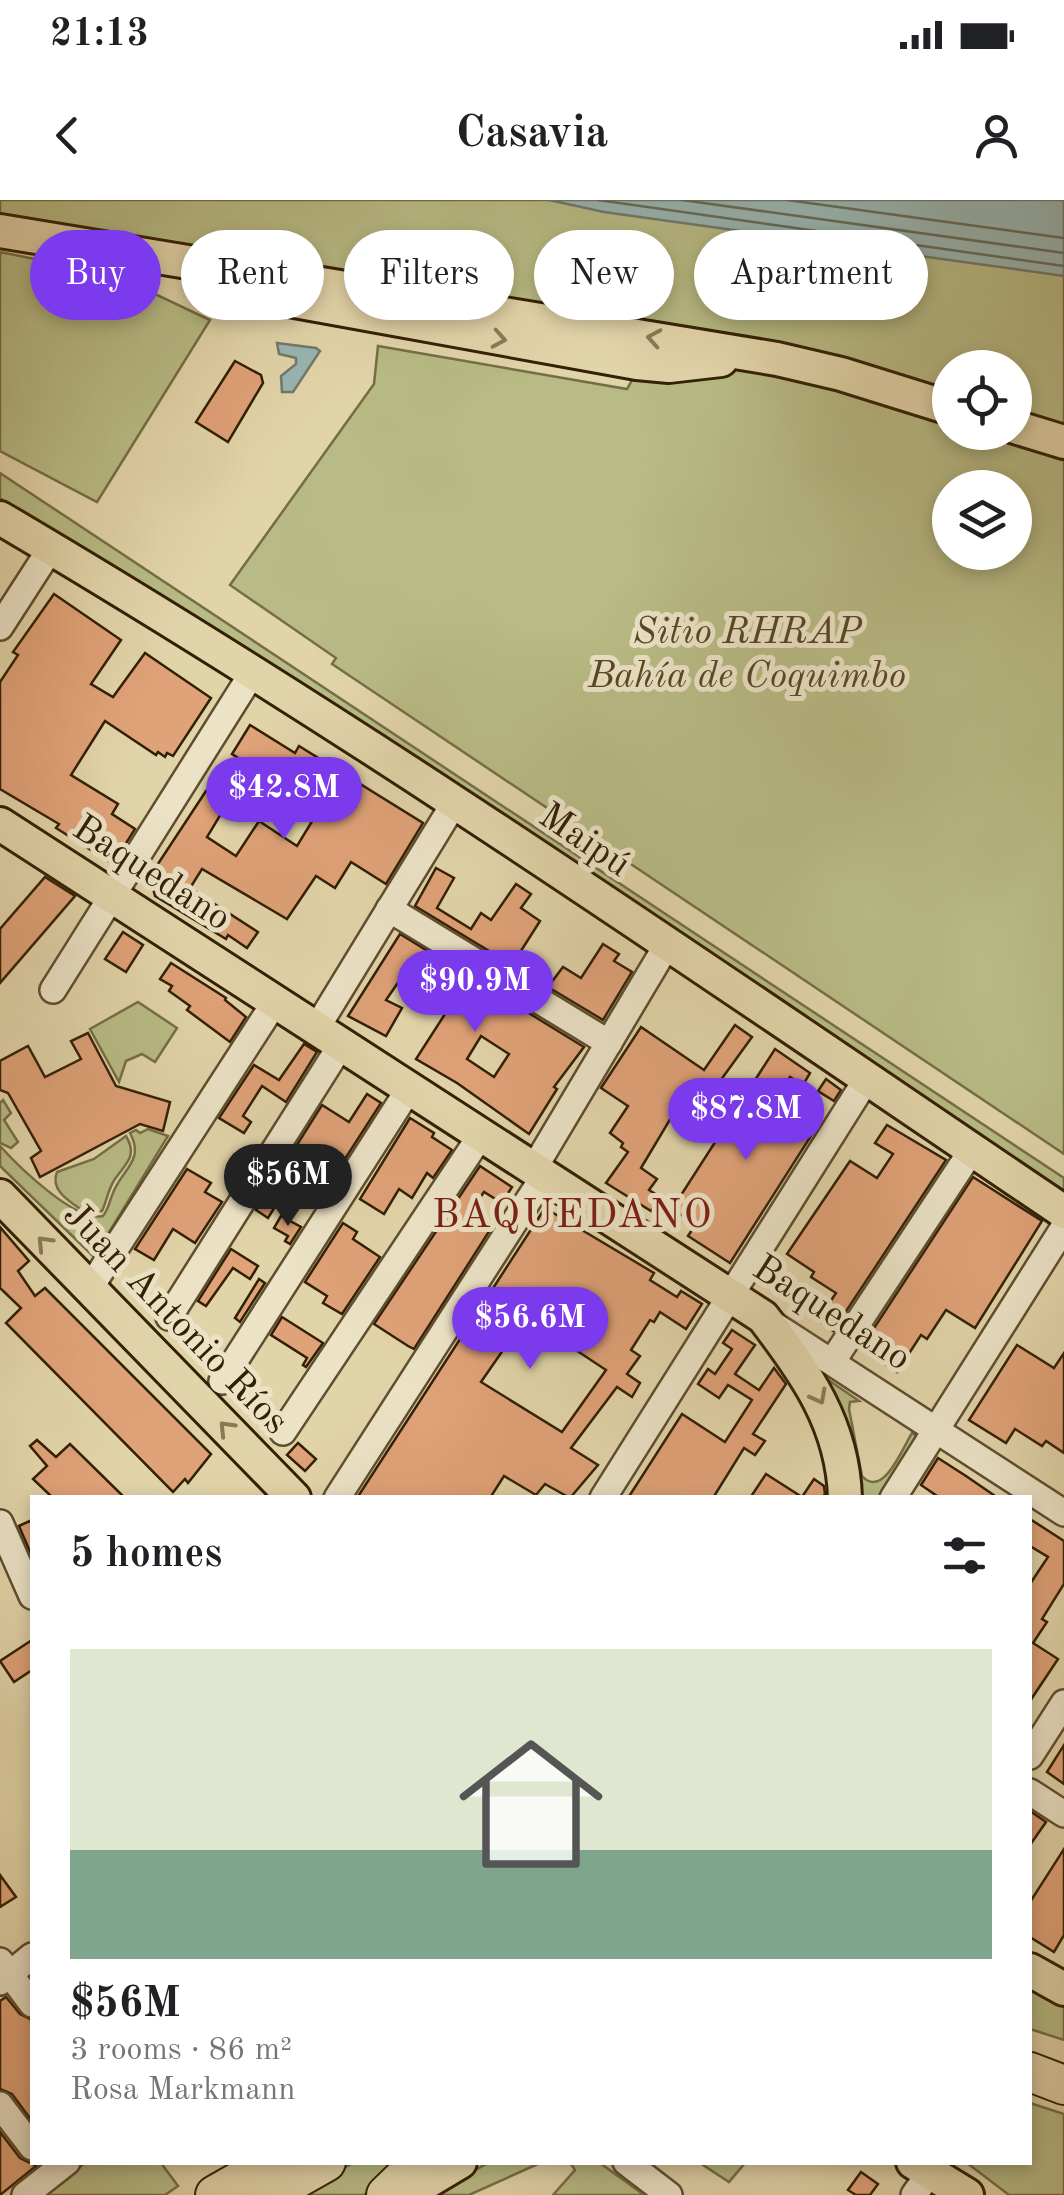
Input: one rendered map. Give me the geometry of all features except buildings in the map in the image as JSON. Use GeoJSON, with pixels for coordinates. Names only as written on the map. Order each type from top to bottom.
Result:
{"type":"FeatureCollection","features":[{"type":"Feature","properties":{"kind":"highway"},"geometry":{"type":"LineString","coordinates":[[1032,2046],[1064,2057]]}},
{"type":"Feature","properties":{"kind":"highway"},"geometry":{"type":"LineString","coordinates":[[1032,2073],[1064,2085]]}},
{"type":"Feature","properties":{"kind":"highway"},"geometry":{"type":"LineString","coordinates":[[214,2195],[267,2165]]}},
{"type":"Feature","properties":{"kind":"highway"},"geometry":{"type":"LineString","coordinates":[[268,2195],[321,2165]]}},
{"type":"Feature","properties":{"kind":"highway"},"geometry":{"type":"LineString","coordinates":[[386,2195],[417,2165]]}},
{"type":"Feature","properties":{"kind":"main road"},"geometry":{"type":"LineString","coordinates":[[0,231],[62,241],[269,296],[637,363],[669,366],[750,355],[841,374],[932,402]]}},
{"type":"Feature","properties":{"kind":"main road"},"geometry":{"type":"LineString","coordinates":[[1032,432],[1064,442]]}},
{"type":"Feature","properties":{"kind":"main road"},"geometry":{"type":"LineString","coordinates":[[0,508],[51,548]]}},
{"type":"Feature","properties":{"kind":"main road"},"geometry":{"type":"LineString","coordinates":[[0,518],[51,548]]}},
{"type":"Feature","properties":{"kind":"main road","name":"Maipú"},"geometry":{"type":"LineString","coordinates":[[51,548],[454,802],[1064,1212]]}},
{"type":"Feature","properties":{"kind":"main road","name":"Baquedano"},"geometry":{"type":"LineString","coordinates":[[0,824],[763,1318]]}},
{"type":"Feature","properties":{"kind":"main road","name":"Juan Antonio Ríos"},"geometry":{"type":"LineString","coordinates":[[0,1196],[291,1495]]}},
{"type":"Feature","properties":{"kind":"main road"},"geometry":{"type":"LineString","coordinates":[[763,1318],[802,1367],[827,1411],[842,1459],[846,1495]]}},
{"type":"Feature","properties":{"kind":"main road"},"geometry":{"type":"LineString","coordinates":[[1032,1971],[1064,1989]]}},
{"type":"Feature","properties":{"kind":"main road"},"geometry":{"type":"LineString","coordinates":[[404,2195],[455,2165]]}},
{"type":"Feature","properties":{"kind":"main road"},"geometry":{"type":"LineString","coordinates":[[927,2171],[967,2195]]}},
{"type":"Feature","properties":{"kind":"main road"},"geometry":{"type":"LineString","coordinates":[[927,2171],[992,2195]]}},
{"type":"Feature","properties":{"kind":"street"},"geometry":{"type":"LineString","coordinates":[[0,628],[51,548]]}},
{"type":"Feature","properties":{"kind":"street"},"geometry":{"type":"LineString","coordinates":[[52,990],[253,672]]}},
{"type":"Feature","properties":{"kind":"street"},"geometry":{"type":"LineString","coordinates":[[168,1316],[329,1037],[389,909],[454,802]]}},
{"type":"Feature","properties":{"kind":"street"},"geometry":{"type":"LineString","coordinates":[[389,909],[609,1043]]}},
{"type":"Feature","properties":{"kind":"street"},"geometry":{"type":"LineString","coordinates":[[340,1495],[539,1173],[667,945]]}},
{"type":"Feature","properties":{"kind":"street"},"geometry":{"type":"LineString","coordinates":[[90,1288],[275,1002]]}},
{"type":"Feature","properties":{"kind":"street"},"geometry":{"type":"LineString","coordinates":[[604,1495],[868,1077]]}},
{"type":"Feature","properties":{"kind":"street"},"geometry":{"type":"LineString","coordinates":[[222,1381],[409,1089]]}},
{"type":"Feature","properties":{"kind":"street"},"geometry":{"type":"LineString","coordinates":[[284,1432],[480,1135]]}},
{"type":"Feature","properties":{"kind":"street"},"geometry":{"type":"LineString","coordinates":[[832,1362],[972,1150]]}},
{"type":"Feature","properties":{"kind":"street"},"geometry":{"type":"LineString","coordinates":[[895,1495],[1064,1227]]}},
{"type":"Feature","properties":{"kind":"street","name":"Baquedano"},"geometry":{"type":"LineString","coordinates":[[763,1318],[1064,1512]]}},
{"type":"Feature","properties":{"kind":"street"},"geometry":{"type":"LineString","coordinates":[[0,1524],[30,1592]]}},
{"type":"Feature","properties":{"kind":"street"},"geometry":{"type":"LineString","coordinates":[[1032,1753],[1064,1702]]}},
{"type":"Feature","properties":{"kind":"street"},"geometry":{"type":"LineString","coordinates":[[1032,1793],[1064,1814]]}},
{"type":"Feature","properties":{"kind":"street"},"geometry":{"type":"LineString","coordinates":[[30,1957],[3,1972],[30,2002]]}},
{"type":"Feature","properties":{"kind":"street"},"geometry":{"type":"LineString","coordinates":[[0,2105],[30,2145]]}},
{"type":"Feature","properties":{"kind":"street"},"geometry":{"type":"LineString","coordinates":[[630,2165],[669,2195]]}},
{"type":"Feature","properties":{"kind":"street"},"geometry":{"type":"LineString","coordinates":[[25,2195],[55,2166]]}},
{"type":"Feature","properties":{"kind":"green space","name":"Sitio RHRAP Bahía de Coquimbo"},"geometry":{"type":"Polygon","coordinates":[[[0,200],[1064,200],[1064,1154],[332,664],[336,658],[230,585],[374,384],[378,346],[627,389],[637,371],[425,320],[514,320],[514,230],[344,230],[344,301],[324,296],[324,230],[181,230],[181,261],[161,257],[161,230],[50,230],[0,218],[0,200]]]}},
{"type":"Feature","properties":{"kind":"green space"},"geometry":{"type":"Polygon","coordinates":[[[0,252],[30,258],[30,320],[161,320],[161,297],[181,306],[181,320],[210,320],[97,502],[0,451],[0,252]]]}},
{"type":"Feature","properties":{"kind":"green space"},"geometry":{"type":"Polygon","coordinates":[[[0,473],[1064,1178],[1064,1194],[0,498],[0,473]]]}},
{"type":"Feature","properties":{"kind":"green space"},"geometry":{"type":"Polygon","coordinates":[[[138,1002],[177,1028],[155,1062],[142,1054],[126,1061],[119,1082],[90,1029],[138,1002]]]}},
{"type":"Feature","properties":{"kind":"green space"},"geometry":{"type":"Polygon","coordinates":[[[3,1100],[11,1113],[4,1120],[18,1142],[11,1148],[0,1143],[3,1100]]]}},
{"type":"Feature","properties":{"kind":"green space"},"geometry":{"type":"Polygon","coordinates":[[[148,1129],[168,1136],[94,1257],[0,1166],[0,1146],[63,1202],[92,1216],[103,1216],[134,1158],[130,1133],[148,1129]]]}},
{"type":"Feature","properties":{"kind":"green space"},"geometry":{"type":"Polygon","coordinates":[[[126,1136],[131,1149],[129,1159],[113,1183],[102,1211],[86,1213],[59,1191],[57,1172],[94,1159],[126,1136]]]}},
{"type":"Feature","properties":{"kind":"green space"},"geometry":{"type":"Polygon","coordinates":[[[824,1377],[859,1401],[850,1402],[849,1409],[862,1476],[870,1481],[884,1477],[912,1433],[921,1439],[884,1495],[858,1495],[824,1377]]]}},
{"type":"Feature","properties":{"kind":"green space"},"geometry":{"type":"Polygon","coordinates":[[[1032,1982],[1064,1999],[1064,2040],[1032,2030],[1032,1982]]]}},
{"type":"Feature","properties":{"kind":"green space"},"geometry":{"type":"Polygon","coordinates":[[[1032,2104],[1064,2114],[1064,2195],[1009,2195],[970,2165],[1032,2165],[1032,2104]]]}},
{"type":"Feature","properties":{"kind":"green space"},"geometry":{"type":"Polygon","coordinates":[[[82,2165],[162,2165],[178,2186],[165,2195],[44,2195],[82,2165]]]}},
{"type":"Feature","properties":{"kind":"green space"},"geometry":{"type":"Polygon","coordinates":[[[349,2165],[401,2165],[364,2195],[293,2195],[349,2165]]]}},
{"type":"Feature","properties":{"kind":"green space"},"geometry":{"type":"Polygon","coordinates":[[[484,2165],[536,2165],[469,2195],[430,2195],[484,2165]]]}},
{"type":"Feature","properties":{"kind":"green space"},"geometry":{"type":"Polygon","coordinates":[[[572,2165],[603,2165],[644,2195],[553,2195],[575,2170],[572,2165]]]}},
{"type":"Feature","properties":{"kind":"green space"},"geometry":{"type":"Polygon","coordinates":[[[703,2165],[743,2165],[729,2182],[703,2165]]]}},
{"type":"Feature","properties":{"kind":"water"},"geometry":{"type":"Polygon","coordinates":[[[549,200],[1064,200],[1064,276],[928,257],[928,230],[733,230],[604,212],[549,200]]]}},
{"type":"Feature","properties":{"kind":"water"},"geometry":{"type":"Polygon","coordinates":[[[277,343],[320,351],[293,392],[282,392],[281,376],[296,364],[296,358],[279,354],[277,343]]]}},
{"type":"Feature","properties":{"kind":"district","name":"BAQUEDANO"},"geometry":{"type":"Point","coordinates":[573,1217]}}]}
